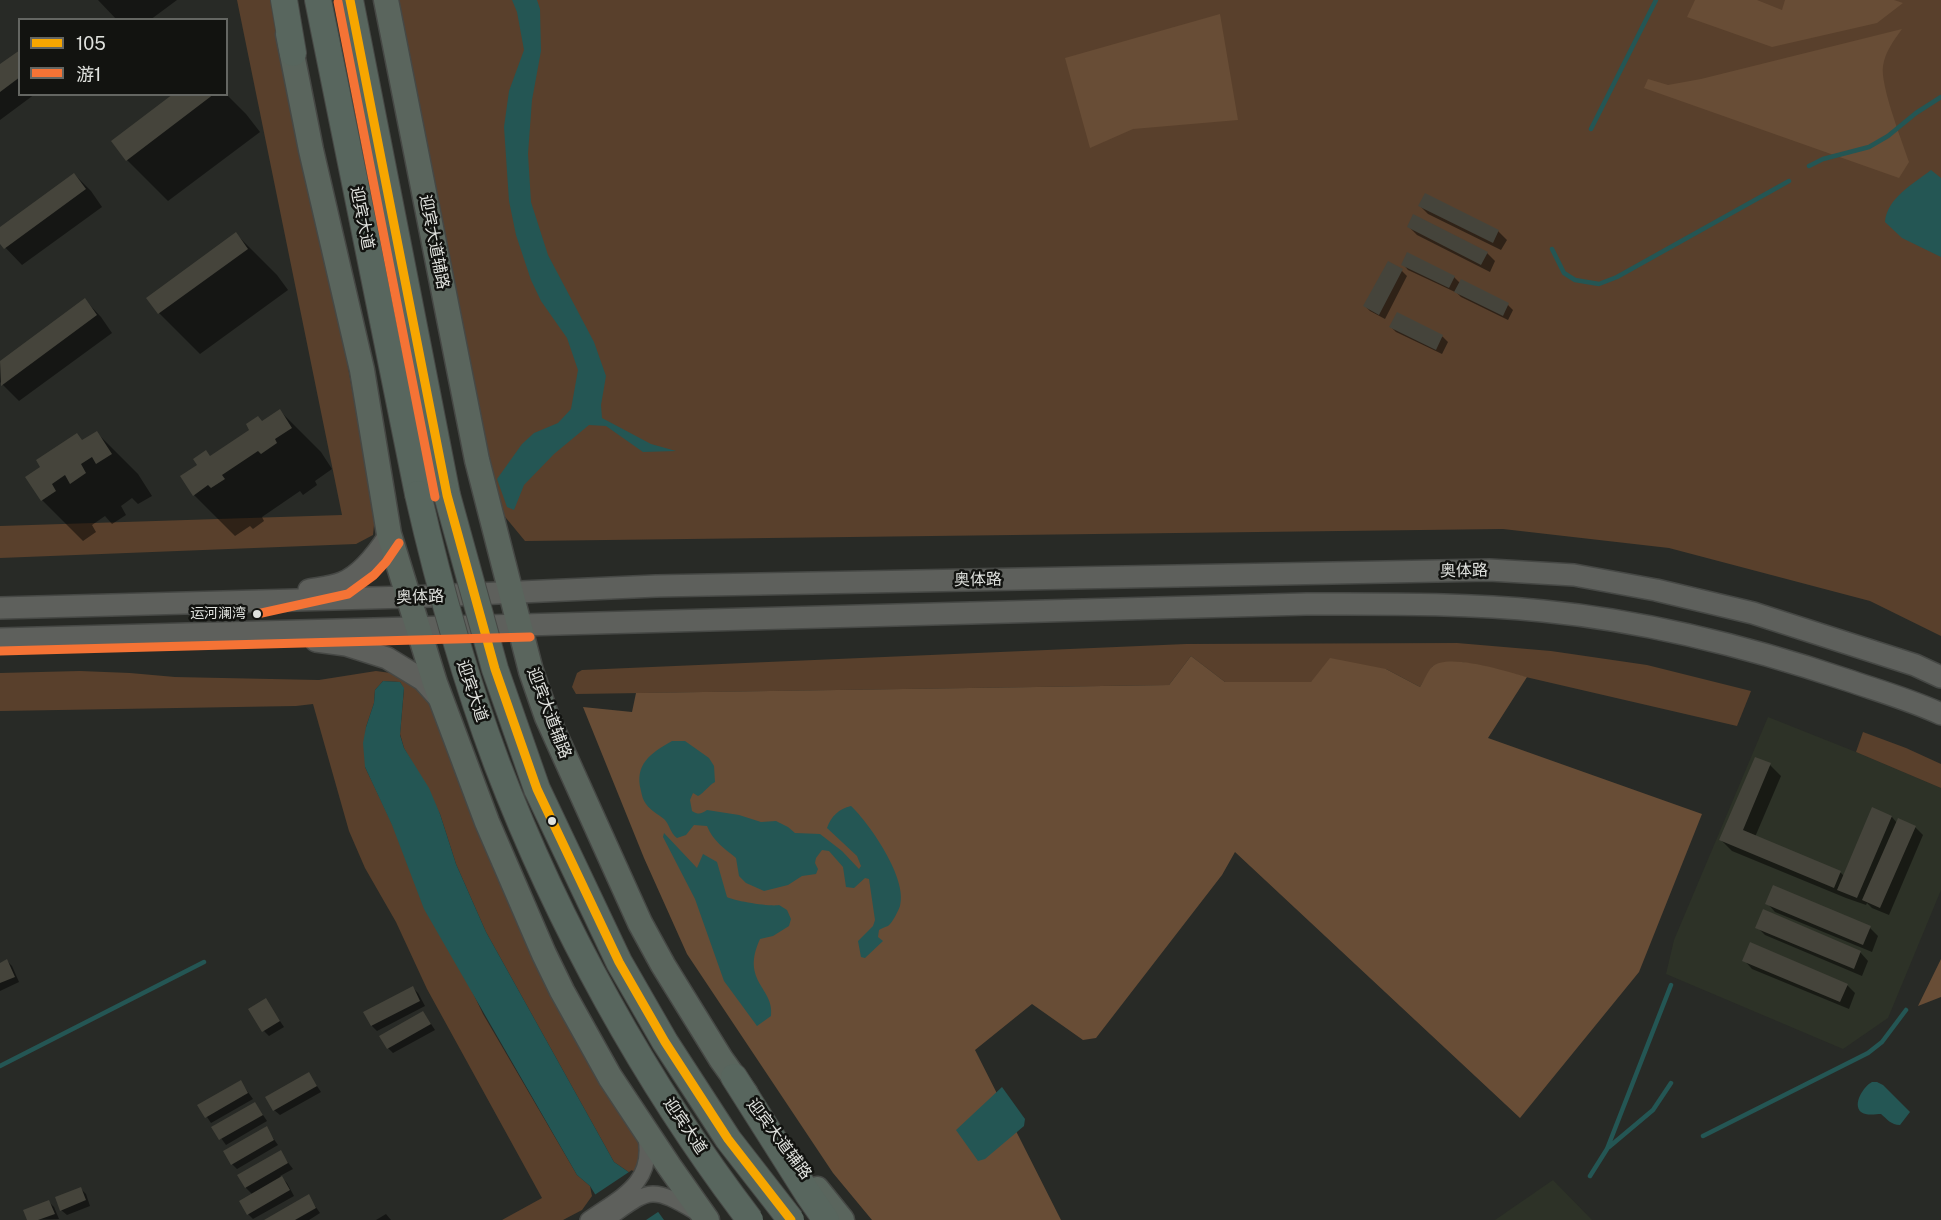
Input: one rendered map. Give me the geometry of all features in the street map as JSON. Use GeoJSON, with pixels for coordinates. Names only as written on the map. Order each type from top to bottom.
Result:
{"type":"FeatureCollection","features":[{"type":"Feature","properties":{"kind":"highway"},"geometry":{"type":"LineString","coordinates":[[282,0],[293,53]]}},
{"type":"Feature","properties":{"kind":"highway","name":"迎宾大道"},"geometry":{"type":"LineString","coordinates":[[318,0],[418,494],[453,633],[490,745],[538,862],[589,967],[654,1081],[750,1220]]}},
{"type":"Feature","properties":{"kind":"highway","name":"迎宾大道"},"geometry":{"type":"LineString","coordinates":[[350,0],[447,495],[495,669],[537,789],[620,962],[665,1042],[728,1139],[791,1220]]}},
{"type":"Feature","properties":{"kind":"highway"},"geometry":{"type":"LineString","coordinates":[[734,1077],[826,1220]]}},
{"type":"Feature","properties":{"kind":"main road","name":"迎宾大道辅路"},"geometry":{"type":"LineString","coordinates":[[386,0],[477,460],[531,671],[547,717],[640,923],[663,965],[720,1059],[783,1147],[842,1220]]}},
{"type":"Feature","properties":{"kind":"main road"},"geometry":{"type":"LineString","coordinates":[[293,53],[311,150],[362,370],[389,536],[442,702],[487,822],[562,991],[610,1077],[705,1218]]}},
{"type":"Feature","properties":{"kind":"main road"},"geometry":{"type":"LineString","coordinates":[[254,602],[343,583],[365,567],[389,536]]}},
{"type":"Feature","properties":{"kind":"main road","name":"奥体路"},"geometry":{"type":"LineString","coordinates":[[0,608],[512,594],[685,585],[1477,570],[1574,575],[1753,613],[1915,665],[1941,677]]}},
{"type":"Feature","properties":{"kind":"main road","name":"奥体路"},"geometry":{"type":"LineString","coordinates":[[0,639],[1307,604],[1458,604],[1544,611],[1628,623],[1732,645],[1819,670],[1920,704],[1941,714]]}},
{"type":"Feature","properties":{"kind":"main road"},"geometry":{"type":"LineString","coordinates":[[256,632],[346,645],[387,658],[423,680],[442,702]]}},
{"type":"Feature","properties":{"kind":"street"},"geometry":{"type":"LineString","coordinates":[[588,1220],[632,1188],[640,1179],[647,1164],[649,1152],[645,1129]]}},
{"type":"Feature","properties":{"kind":"street"},"geometry":{"type":"LineString","coordinates":[[606,1220],[634,1200],[646,1194],[655,1193],[669,1196],[705,1218]]}},
{"type":"Feature","properties":{"kind":"shaded area"},"geometry":{"type":"Polygon","coordinates":[[[237,0],[281,0],[375,515],[373,535],[356,544],[0,558],[0,526],[342,515],[237,0]]]}},
{"type":"Feature","properties":{"kind":"shaded area"},"geometry":{"type":"Polygon","coordinates":[[[380,0],[1941,0],[1941,636],[1870,601],[1669,548],[1503,529],[525,541],[473,478],[380,0]]]}},
{"type":"Feature","properties":{"kind":"shaded area"},"geometry":{"type":"Polygon","coordinates":[[[1695,0],[1757,0],[1782,10],[1785,0],[1894,0],[1903,3],[1877,23],[1772,47],[1687,17],[1695,0]]]}},
{"type":"Feature","properties":{"kind":"shaded area"},"geometry":{"type":"Polygon","coordinates":[[[1220,14],[1238,120],[1133,129],[1090,148],[1065,58],[1220,14]]]}},
{"type":"Feature","properties":{"kind":"shaded area"},"geometry":{"type":"Polygon","coordinates":[[[1902,29],[1888,51],[1883,66],[1888,99],[1909,162],[1899,178],[1644,88],[1648,79],[1668,85],[1701,79],[1902,29]]]}},
{"type":"Feature","properties":{"kind":"shaded area"},"geometry":{"type":"Polygon","coordinates":[[[1457,643],[1551,651],[1647,665],[1751,691],[1737,726],[1461,662],[1433,666],[1420,687],[1386,669],[1311,682],[1225,682],[1191,656],[1169,685],[576,694],[572,687],[577,673],[582,670],[1186,644],[1457,643]]]}},
{"type":"Feature","properties":{"kind":"shaded area"},"geometry":{"type":"Polygon","coordinates":[[[1191,656],[1225,682],[1311,682],[1330,658],[1386,669],[1420,687],[1432,667],[1450,662],[1464,662],[1527,677],[1488,738],[1702,814],[1639,972],[1520,1118],[1235,852],[1222,875],[1096,1038],[1083,1040],[1032,1004],[975,1050],[1061,1220],[872,1220],[833,1173],[687,954],[644,858],[583,707],[632,712],[636,693],[1169,685],[1191,656]]]}},
{"type":"Feature","properties":{"kind":"shaded area"},"geometry":{"type":"Polygon","coordinates":[[[80,671],[175,677],[319,680],[376,671],[391,673],[410,682],[444,713],[649,1162],[630,1173],[614,1162],[486,932],[456,864],[440,814],[404,748],[400,734],[404,689],[400,682],[383,681],[375,690],[374,703],[366,727],[365,767],[483,1014],[577,1175],[590,1186],[592,1196],[582,1210],[563,1220],[502,1220],[542,1198],[427,989],[396,922],[365,868],[349,831],[313,704],[0,711],[0,673],[80,671]]]}},
{"type":"Feature","properties":{"kind":"shaded area"},"geometry":{"type":"Polygon","coordinates":[[[1768,717],[1941,788],[1941,890],[1888,1018],[1843,1049],[1666,974],[1674,940],[1768,717]]]}},
{"type":"Feature","properties":{"kind":"shaded area"},"geometry":{"type":"Polygon","coordinates":[[[1863,732],[1941,764],[1941,788],[1856,752],[1863,732]]]}},
{"type":"Feature","properties":{"kind":"shaded area"},"geometry":{"type":"Polygon","coordinates":[[[1941,959],[1941,997],[1918,1006],[1941,959]]]}},
{"type":"Feature","properties":{"kind":"shaded area"},"geometry":{"type":"Polygon","coordinates":[[[1553,1180],[1592,1220],[1495,1220],[1553,1180]]]}},
{"type":"Feature","properties":{"kind":"water"},"geometry":{"type":"Polygon","coordinates":[[[512,0],[537,0],[540,9],[541,51],[532,100],[528,154],[531,202],[548,255],[594,342],[606,376],[601,405],[602,418],[651,444],[676,451],[643,452],[606,426],[589,425],[554,454],[524,485],[514,510],[507,507],[497,479],[522,444],[534,433],[558,423],[571,409],[578,370],[567,338],[541,301],[531,280],[516,235],[509,201],[504,127],[509,91],[524,50],[517,12],[512,0]]]}},
{"type":"Feature","properties":{"kind":"water"},"geometry":{"type":"Polygon","coordinates":[[[1931,170],[1941,178],[1941,257],[1902,238],[1885,222],[1890,206],[1896,199],[1931,170]]]}},
{"type":"Feature","properties":{"kind":"water"},"geometry":{"type":"Polygon","coordinates":[[[383,681],[400,682],[404,688],[400,735],[404,748],[429,788],[456,864],[486,932],[614,1162],[630,1173],[664,1220],[611,1220],[590,1186],[577,1175],[424,909],[392,825],[365,767],[363,743],[366,727],[374,703],[375,690],[383,681]]]}},
{"type":"Feature","properties":{"kind":"water"},"geometry":{"type":"Polygon","coordinates":[[[672,741],[685,741],[709,758],[714,766],[715,782],[698,796],[693,793],[690,800],[692,811],[700,813],[707,810],[739,815],[761,822],[776,821],[795,833],[820,834],[842,851],[859,869],[861,866],[857,856],[827,828],[836,814],[851,806],[877,838],[893,867],[898,882],[901,895],[900,906],[890,924],[879,930],[878,937],[883,941],[865,958],[861,957],[858,941],[873,926],[875,920],[869,879],[865,878],[854,888],[846,887],[843,867],[829,851],[822,850],[816,858],[815,863],[818,869],[816,874],[802,876],[788,885],[764,891],[746,883],[739,876],[736,858],[716,840],[707,826],[694,825],[686,835],[677,838],[664,819],[650,809],[645,802],[639,782],[642,766],[646,760],[672,741]]]}},
{"type":"Feature","properties":{"kind":"water"},"geometry":{"type":"Polygon","coordinates":[[[664,833],[697,868],[703,854],[717,862],[727,897],[753,903],[779,905],[787,910],[791,919],[789,926],[773,936],[760,939],[755,954],[756,975],[771,1006],[771,1016],[757,1026],[724,981],[695,899],[663,837],[664,833]]]}},
{"type":"Feature","properties":{"kind":"water"},"geometry":{"type":"Polygon","coordinates":[[[1872,1082],[1883,1085],[1910,1112],[1900,1125],[1892,1123],[1881,1114],[1866,1114],[1859,1109],[1858,1100],[1872,1082]]]}},
{"type":"Feature","properties":{"kind":"water"},"geometry":{"type":"Polygon","coordinates":[[[1002,1087],[1025,1119],[1024,1126],[985,1159],[978,1161],[956,1130],[1002,1087]]]}},
{"type":"Feature","properties":{"kind":"pier"},"geometry":{"type":"Polygon","coordinates":[[[632,1170],[661,1210],[646,1220],[607,1220],[593,1196],[632,1170]]]}},
{"type":"Feature","properties":{"kind":"building"},"geometry":{"type":"Polygon","coordinates":[[[18,51],[18,78],[0,92],[0,64],[18,51]]]}},
{"type":"Feature","properties":{"kind":"building"},"geometry":{"type":"Polygon","coordinates":[[[170,96],[211,96],[126,161],[111,141],[170,96]]]}},
{"type":"Feature","properties":{"kind":"building"},"geometry":{"type":"Polygon","coordinates":[[[74,173],[86,189],[4,249],[0,244],[0,227],[74,173]]]}},
{"type":"Feature","properties":{"kind":"building"},"geometry":{"type":"Polygon","coordinates":[[[1425,193],[1499,230],[1493,243],[1418,206],[1425,193]]]}},
{"type":"Feature","properties":{"kind":"building"},"geometry":{"type":"Polygon","coordinates":[[[1413,214],[1488,252],[1481,265],[1407,227],[1413,214]]]}},
{"type":"Feature","properties":{"kind":"building"},"geometry":{"type":"Polygon","coordinates":[[[236,232],[248,249],[158,314],[146,298],[236,232]]]}},
{"type":"Feature","properties":{"kind":"building"},"geometry":{"type":"Polygon","coordinates":[[[1407,252],[1455,276],[1449,288],[1401,265],[1407,252]]]}},
{"type":"Feature","properties":{"kind":"building"},"geometry":{"type":"Polygon","coordinates":[[[1388,261],[1403,269],[1379,315],[1363,306],[1388,261]]]}},
{"type":"Feature","properties":{"kind":"building"},"geometry":{"type":"Polygon","coordinates":[[[1461,279],[1509,303],[1503,316],[1454,292],[1461,279]]]}},
{"type":"Feature","properties":{"kind":"building"},"geometry":{"type":"Polygon","coordinates":[[[85,298],[97,315],[1,386],[0,361],[85,298]]]}},
{"type":"Feature","properties":{"kind":"building"},"geometry":{"type":"Polygon","coordinates":[[[1397,312],[1443,335],[1436,350],[1389,327],[1397,312]]]}},
{"type":"Feature","properties":{"kind":"building"},"geometry":{"type":"Polygon","coordinates":[[[280,409],[292,428],[275,439],[277,443],[261,454],[258,451],[222,475],[225,479],[211,488],[208,485],[193,496],[180,476],[197,465],[193,459],[206,450],[210,456],[249,430],[246,424],[258,416],[262,421],[280,409]]]}},
{"type":"Feature","properties":{"kind":"building"},"geometry":{"type":"Polygon","coordinates":[[[97,431],[112,454],[96,464],[92,457],[81,464],[86,473],[70,484],[65,475],[52,484],[56,491],[41,501],[25,477],[40,467],[36,460],[77,433],[82,440],[97,431]]]}},
{"type":"Feature","properties":{"kind":"building"},"geometry":{"type":"Polygon","coordinates":[[[1755,757],[1771,763],[1743,830],[1841,871],[1834,888],[1719,840],[1755,757]]]}},
{"type":"Feature","properties":{"kind":"building"},"geometry":{"type":"Polygon","coordinates":[[[1872,807],[1892,816],[1857,898],[1837,890],[1872,807]]]}},
{"type":"Feature","properties":{"kind":"building"},"geometry":{"type":"Polygon","coordinates":[[[1898,818],[1916,826],[1880,908],[1862,900],[1898,818]]]}},
{"type":"Feature","properties":{"kind":"building"},"geometry":{"type":"Polygon","coordinates":[[[1773,885],[1871,926],[1863,945],[1765,904],[1773,885]]]}},
{"type":"Feature","properties":{"kind":"building"},"geometry":{"type":"Polygon","coordinates":[[[1763,909],[1861,951],[1854,969],[1755,928],[1763,909]]]}},
{"type":"Feature","properties":{"kind":"building"},"geometry":{"type":"Polygon","coordinates":[[[1750,942],[1848,984],[1840,1002],[1742,961],[1750,942]]]}},
{"type":"Feature","properties":{"kind":"building"},"geometry":{"type":"Polygon","coordinates":[[[7,959],[15,977],[0,983],[0,963],[7,959]]]}},
{"type":"Feature","properties":{"kind":"building"},"geometry":{"type":"Polygon","coordinates":[[[413,986],[420,1001],[371,1026],[363,1012],[413,986]]]}},
{"type":"Feature","properties":{"kind":"building"},"geometry":{"type":"Polygon","coordinates":[[[266,998],[280,1021],[262,1032],[248,1009],[266,998]]]}},
{"type":"Feature","properties":{"kind":"building"},"geometry":{"type":"Polygon","coordinates":[[[423,1011],[431,1024],[387,1049],[379,1036],[423,1011]]]}},
{"type":"Feature","properties":{"kind":"building"},"geometry":{"type":"Polygon","coordinates":[[[309,1072],[317,1086],[273,1111],[265,1097],[309,1072]]]}},
{"type":"Feature","properties":{"kind":"building"},"geometry":{"type":"Polygon","coordinates":[[[241,1080],[248,1093],[205,1118],[197,1105],[241,1080]]]}},
{"type":"Feature","properties":{"kind":"building"},"geometry":{"type":"Polygon","coordinates":[[[255,1102],[263,1115],[219,1140],[211,1127],[255,1102]]]}},
{"type":"Feature","properties":{"kind":"building"},"geometry":{"type":"Polygon","coordinates":[[[267,1126],[274,1140],[231,1165],[223,1151],[267,1126]]]}},
{"type":"Feature","properties":{"kind":"building"},"geometry":{"type":"Polygon","coordinates":[[[281,1150],[288,1163],[245,1188],[237,1175],[281,1150]]]}},
{"type":"Feature","properties":{"kind":"building"},"geometry":{"type":"Polygon","coordinates":[[[282,1176],[290,1190],[247,1215],[239,1201],[282,1176]]]}},
{"type":"Feature","properties":{"kind":"building"},"geometry":{"type":"Polygon","coordinates":[[[81,1187],[86,1200],[60,1211],[55,1197],[81,1187]]]}},
{"type":"Feature","properties":{"kind":"building"},"geometry":{"type":"Polygon","coordinates":[[[309,1194],[316,1208],[295,1220],[264,1220],[309,1194]]]}},
{"type":"Feature","properties":{"kind":"building"},"geometry":{"type":"Polygon","coordinates":[[[49,1200],[55,1214],[38,1220],[27,1220],[23,1210],[49,1200]]]}},
{"type":"Feature","properties":{"kind":"waterway"},"geometry":{"type":"LineString","coordinates":[[1591,129],[1656,0]]}},
{"type":"Feature","properties":{"kind":"waterway"},"geometry":{"type":"LineString","coordinates":[[1809,166],[1823,159],[1869,147],[1888,136],[1916,113],[1941,97]]}},
{"type":"Feature","properties":{"kind":"waterway"},"geometry":{"type":"LineString","coordinates":[[1552,249],[1564,273],[1575,280],[1599,284],[1617,277],[1789,181]]}},
{"type":"Feature","properties":{"kind":"waterway"},"geometry":{"type":"LineString","coordinates":[[0,1066],[204,962]]}},
{"type":"Feature","properties":{"kind":"waterway"},"geometry":{"type":"LineString","coordinates":[[1590,1176],[1607,1149],[1671,985]]}},
{"type":"Feature","properties":{"kind":"waterway"},"geometry":{"type":"LineString","coordinates":[[1703,1136],[1868,1053],[1882,1042],[1906,1010]]}},
{"type":"Feature","properties":{"kind":"waterway"},"geometry":{"type":"LineString","coordinates":[[1609,1147],[1653,1110],[1671,1083]]}},
{"type":"Feature","properties":{"kind":"transit line","name":"105"},"geometry":{"type":"LineString","coordinates":[[350,0],[447,495],[495,669],[537,789],[619,962],[665,1042],[728,1139],[791,1220]]}},
{"type":"Feature","properties":{"kind":"transit line","name":"游1"},"geometry":{"type":"LineString","coordinates":[[338,2],[435,497]]}},
{"type":"Feature","properties":{"kind":"transit line","name":"游1"},"geometry":{"type":"LineString","coordinates":[[257,614],[348,594],[374,575],[399,543]]}},
{"type":"Feature","properties":{"kind":"transit line","name":"游1"},"geometry":{"type":"LineString","coordinates":[[0,651],[530,637]]}},
{"type":"Feature","properties":{"kind":"place","name":"运河澜湾"},"geometry":{"type":"Point","coordinates":[257,614]}}]}
